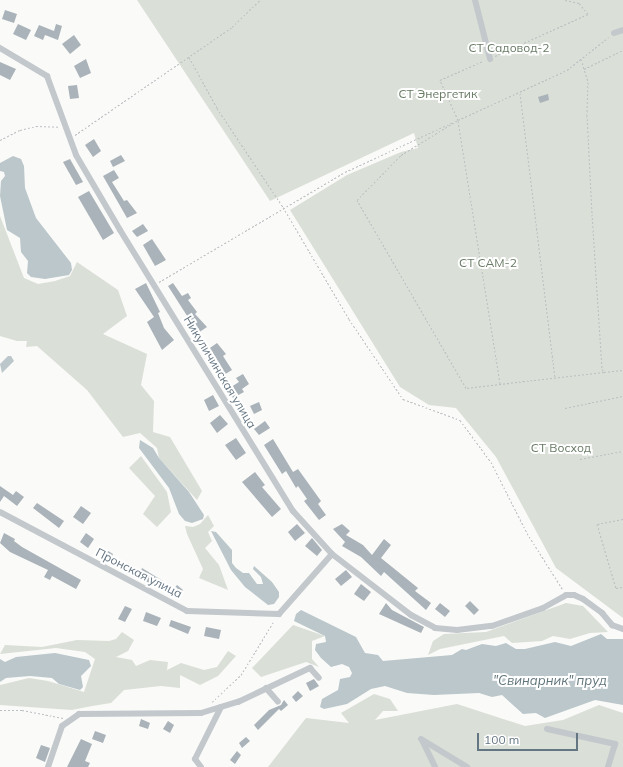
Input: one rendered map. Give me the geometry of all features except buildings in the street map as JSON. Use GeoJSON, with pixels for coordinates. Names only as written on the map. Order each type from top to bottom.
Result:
{"type":"FeatureCollection","features":[{"type":"Feature","properties":{"kind":"street"},"geometry":{"type":"LineString","coordinates":[[475,0],[490,58]]}},
{"type":"Feature","properties":{"kind":"street"},"geometry":{"type":"LineString","coordinates":[[614,33],[623,30]]}},
{"type":"Feature","properties":{"kind":"street","name":"Никуличинская улица"},"geometry":{"type":"LineString","coordinates":[[0,48],[47,76],[76,155],[154,286],[293,511],[332,554],[411,615],[435,628],[457,630],[492,626],[543,608],[566,595]]}},
{"type":"Feature","properties":{"kind":"street","name":"Пронская улица"},"geometry":{"type":"LineString","coordinates":[[0,512],[187,611],[279,614]]}},
{"type":"Feature","properties":{"kind":"street"},"geometry":{"type":"LineString","coordinates":[[279,614],[332,554]]}},
{"type":"Feature","properties":{"kind":"street"},"geometry":{"type":"LineString","coordinates":[[566,595],[583,599],[602,613],[612,625],[623,629]]}},
{"type":"Feature","properties":{"kind":"street"},"geometry":{"type":"LineString","coordinates":[[48,767],[62,726],[79,714],[201,713],[238,702],[310,668],[319,678]]}},
{"type":"Feature","properties":{"kind":"street"},"geometry":{"type":"LineString","coordinates":[[266,688],[278,702]]}},
{"type":"Feature","properties":{"kind":"street"},"geometry":{"type":"LineString","coordinates":[[201,767],[195,759],[221,707]]}},
{"type":"Feature","properties":{"kind":"street"},"geometry":{"type":"LineString","coordinates":[[547,728],[615,744],[608,767]]}},
{"type":"Feature","properties":{"kind":"street"},"geometry":{"type":"LineString","coordinates":[[435,767],[421,739],[467,767]]}},
{"type":"Feature","properties":{"kind":"path"},"geometry":{"type":"LineString","coordinates":[[69,138],[189,57],[237,22],[260,0]]}},
{"type":"Feature","properties":{"kind":"path"},"geometry":{"type":"LineString","coordinates":[[500,384],[458,120],[440,80],[588,14],[579,3],[565,0]]}},
{"type":"Feature","properties":{"kind":"path"},"geometry":{"type":"LineString","coordinates":[[154,286],[283,207],[345,172],[567,70],[614,33]]}},
{"type":"Feature","properties":{"kind":"path"},"geometry":{"type":"LineString","coordinates":[[584,69],[623,50]]}},
{"type":"Feature","properties":{"kind":"path"},"geometry":{"type":"LineString","coordinates":[[189,57],[217,108],[283,207],[349,319],[403,399],[460,420],[491,462],[527,533],[566,595]]}},
{"type":"Feature","properties":{"kind":"path"},"geometry":{"type":"LineString","coordinates":[[581,59],[588,82],[592,214],[604,372]]}},
{"type":"Feature","properties":{"kind":"path"},"geometry":{"type":"LineString","coordinates":[[520,92],[555,378]]}},
{"type":"Feature","properties":{"kind":"path"},"geometry":{"type":"LineString","coordinates":[[458,120],[401,155],[357,200],[466,388],[623,370]]}},
{"type":"Feature","properties":{"kind":"path"},"geometry":{"type":"LineString","coordinates":[[0,140],[20,130],[36,126],[66,127]]}},
{"type":"Feature","properties":{"kind":"path"},"geometry":{"type":"LineString","coordinates":[[565,408],[623,396]]}},
{"type":"Feature","properties":{"kind":"path"},"geometry":{"type":"LineString","coordinates":[[580,460],[623,451]]}},
{"type":"Feature","properties":{"kind":"path"},"geometry":{"type":"LineString","coordinates":[[623,519],[597,524],[616,588],[623,587]]}},
{"type":"Feature","properties":{"kind":"path"},"geometry":{"type":"LineString","coordinates":[[201,713],[241,675],[279,614]]}},
{"type":"Feature","properties":{"kind":"path"},"geometry":{"type":"LineString","coordinates":[[0,710],[22,710],[71,719]]}},
{"type":"Feature","properties":{"kind":"green space"},"geometry":{"type":"Polygon","coordinates":[[[137,0],[623,0],[623,618],[556,568],[496,457],[456,408],[429,405],[400,387],[290,210],[347,175],[401,152],[418,148],[414,133],[270,201],[137,0]]]}},
{"type":"Feature","properties":{"kind":"green space"},"geometry":{"type":"Polygon","coordinates":[[[0,216],[24,278],[38,284],[55,281],[70,276],[77,262],[118,290],[127,316],[103,334],[147,354],[141,385],[154,401],[153,432],[170,437],[202,491],[197,500],[159,458],[157,448],[140,433],[123,437],[87,390],[37,346],[26,347],[27,341],[17,341],[0,336],[0,216]]]}},
{"type":"Feature","properties":{"kind":"green space"},"geometry":{"type":"Polygon","coordinates":[[[141,456],[167,492],[171,512],[157,527],[143,514],[155,496],[129,468],[141,456]]]}},
{"type":"Feature","properties":{"kind":"green space"},"geometry":{"type":"Polygon","coordinates":[[[208,515],[214,526],[208,532],[212,541],[205,548],[219,565],[228,590],[199,578],[203,569],[187,534],[185,526],[193,527],[200,524],[208,515]]]}},
{"type":"Feature","properties":{"kind":"green space"},"geometry":{"type":"Polygon","coordinates":[[[566,603],[583,606],[608,632],[590,633],[570,639],[553,636],[542,641],[512,643],[504,636],[440,649],[428,655],[433,641],[444,634],[486,632],[566,603]]]}},
{"type":"Feature","properties":{"kind":"green space"},"geometry":{"type":"Polygon","coordinates":[[[293,625],[325,636],[312,641],[312,659],[319,667],[306,662],[261,677],[252,668],[293,625]]]}},
{"type":"Feature","properties":{"kind":"green space"},"geometry":{"type":"Polygon","coordinates":[[[122,632],[134,640],[128,651],[116,657],[132,660],[136,666],[150,660],[168,662],[167,670],[181,663],[204,670],[217,667],[228,651],[236,656],[218,676],[200,685],[180,675],[180,688],[161,686],[124,690],[111,703],[72,710],[0,705],[0,685],[29,678],[48,681],[84,692],[95,659],[85,652],[56,648],[0,654],[5,645],[42,647],[77,640],[109,641],[116,639],[122,632]]]}},
{"type":"Feature","properties":{"kind":"green space"},"geometry":{"type":"Polygon","coordinates":[[[374,694],[390,699],[398,711],[383,711],[375,720],[457,704],[525,726],[563,720],[599,705],[623,713],[623,767],[268,767],[306,718],[349,723],[341,713],[374,694]]]}},
{"type":"Feature","properties":{"kind":"water"},"geometry":{"type":"Polygon","coordinates":[[[13,156],[21,159],[24,166],[25,188],[36,218],[71,263],[72,270],[69,275],[45,279],[31,277],[27,273],[28,261],[21,252],[20,238],[7,230],[0,196],[1,181],[5,176],[4,172],[0,171],[0,163],[13,156]]]}},
{"type":"Feature","properties":{"kind":"water"},"geometry":{"type":"Polygon","coordinates":[[[8,356],[11,356],[14,361],[2,373],[0,364],[8,356]]]}},
{"type":"Feature","properties":{"kind":"water"},"geometry":{"type":"Polygon","coordinates":[[[140,440],[153,448],[159,458],[189,492],[204,515],[203,519],[192,523],[185,521],[179,514],[169,488],[139,448],[140,440]]]}},
{"type":"Feature","properties":{"kind":"water"},"geometry":{"type":"Polygon","coordinates":[[[211,531],[216,532],[232,550],[232,563],[236,568],[243,573],[249,573],[257,584],[263,584],[261,577],[253,569],[254,566],[272,582],[279,592],[279,597],[274,604],[268,605],[245,587],[231,570],[211,531]]]}},
{"type":"Feature","properties":{"kind":"water","name":"\"Свинарник\" пруд"},"geometry":{"type":"Polygon","coordinates":[[[301,610],[356,637],[365,653],[378,655],[383,661],[452,655],[462,649],[466,650],[482,644],[496,646],[506,643],[516,649],[525,649],[555,642],[571,646],[601,634],[607,639],[623,639],[623,705],[595,700],[545,718],[536,713],[523,714],[502,695],[492,697],[479,693],[434,695],[407,693],[385,686],[371,689],[347,704],[324,709],[320,707],[322,699],[338,690],[340,679],[350,677],[352,673],[349,667],[342,664],[331,667],[321,658],[315,650],[316,644],[326,642],[325,636],[294,621],[296,614],[301,610]]]}},
{"type":"Feature","properties":{"kind":"water"},"geometry":{"type":"Polygon","coordinates":[[[55,653],[89,660],[91,666],[81,676],[83,687],[80,690],[59,684],[52,678],[30,676],[6,678],[0,682],[0,659],[5,662],[16,657],[55,653]]]}},
{"type":"Feature","properties":{"kind":"park label","name":"СТ Садовод-2"},"geometry":{"type":"Point","coordinates":[509,48]}},
{"type":"Feature","properties":{"kind":"park label","name":"СТ Энергетик"},"geometry":{"type":"Point","coordinates":[438,94]}},
{"type":"Feature","properties":{"kind":"park label","name":"СТ САМ-2"},"geometry":{"type":"Point","coordinates":[488,263]}},
{"type":"Feature","properties":{"kind":"park label","name":"СТ Восход"},"geometry":{"type":"Point","coordinates":[561,448]}}]}
